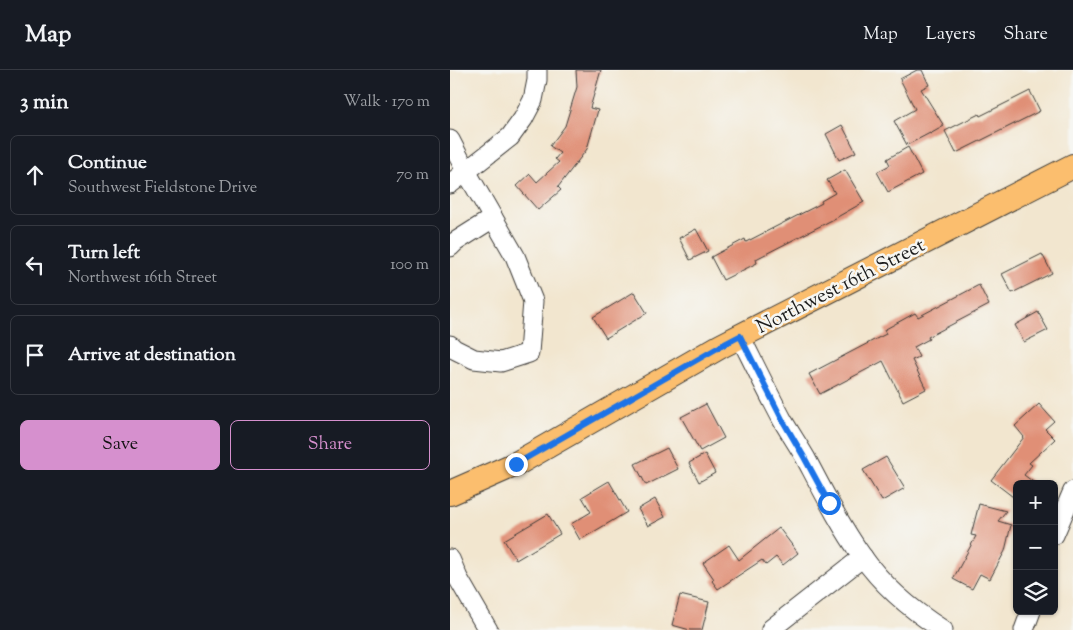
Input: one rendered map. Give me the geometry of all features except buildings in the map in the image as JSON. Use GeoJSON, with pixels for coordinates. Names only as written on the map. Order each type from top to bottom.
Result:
{"type":"FeatureCollection","features":[{"type":"Feature","properties":{"kind":"main road","name":"Northwest 16th Street"},"geometry":{"type":"LineString","coordinates":[[450,493],[516,464],[721,346],[1073,166]]}},
{"type":"Feature","properties":{"kind":"street"},"geometry":{"type":"LineString","coordinates":[[450,184],[458,173],[510,137],[523,119],[533,100],[537,70]]}},
{"type":"Feature","properties":{"kind":"street"},"geometry":{"type":"LineString","coordinates":[[450,140],[458,173],[493,218],[515,256],[533,301],[529,353],[502,362],[474,359],[450,345]]}},
{"type":"Feature","properties":{"kind":"street"},"geometry":{"type":"LineString","coordinates":[[450,247],[493,218]]}},
{"type":"Feature","properties":{"kind":"street"},"geometry":{"type":"LineString","coordinates":[[740,336],[783,421],[829,503],[863,558],[878,576],[904,601],[930,622],[944,630]]}},
{"type":"Feature","properties":{"kind":"street"},"geometry":{"type":"LineString","coordinates":[[1058,525],[1073,491]]}},
{"type":"Feature","properties":{"kind":"street"},"geometry":{"type":"LineString","coordinates":[[771,628],[863,558]]}},
{"type":"Feature","properties":{"kind":"street"},"geometry":{"type":"LineString","coordinates":[[450,559],[458,578],[488,630]]}},
{"type":"Feature","properties":{"kind":"street"},"geometry":{"type":"LineString","coordinates":[[1024,630],[1030,615]]}},
{"type":"Feature","properties":{"kind":"route"},"geometry":{"type":"LineString","coordinates":[[516,464],[740,336],[783,421],[829,503]]}}]}
